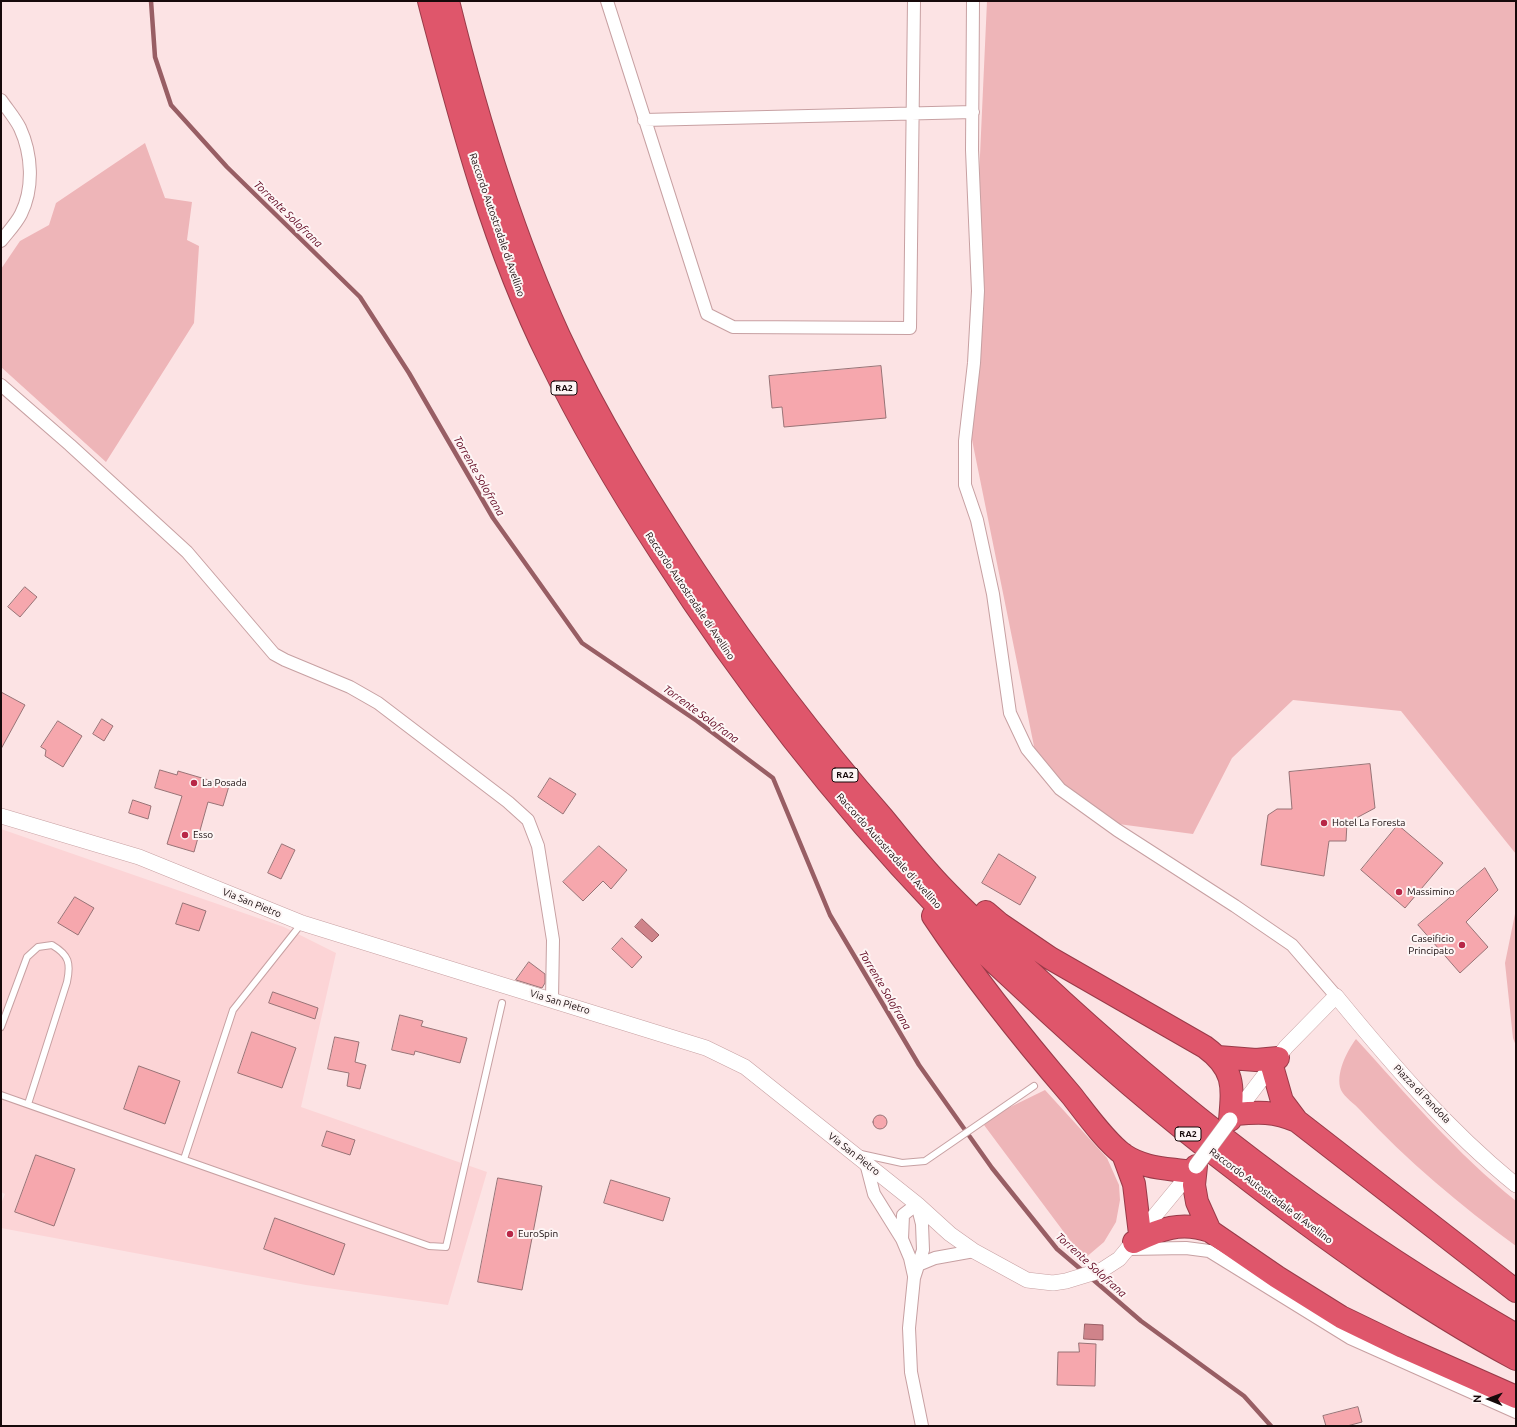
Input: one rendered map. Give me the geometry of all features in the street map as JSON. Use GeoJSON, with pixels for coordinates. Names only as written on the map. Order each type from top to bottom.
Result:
{"type":"FeatureCollection","features":[{"type":"Feature","properties":{"kind":"highway","name":"Raccordo Autostradale di Avellino"},"geometry":{"type":"LineString","coordinates":[[429,1],[482,188],[504,254],[547,355],[576,410],[638,517],[705,622],[779,722],[896,862],[940,909],[1066,1030],[1194,1139],[1370,1270],[1476,1337],[1516,1359]]}},
{"type":"Feature","properties":{"kind":"highway","name":"Raccordo Autostradale di Avellino"},"geometry":{"type":"LineString","coordinates":[[448,1],[471,86],[512,218],[534,278],[560,338],[598,413],[659,517],[729,623],[798,717],[940,885],[1024,966],[1111,1046],[1205,1124],[1304,1199],[1399,1265],[1516,1335]]}},
{"type":"Feature","properties":{"kind":"highway"},"geometry":{"type":"LineString","coordinates":[[890,826],[982,908],[1017,936],[1050,958],[1218,1057],[1226,1067],[1232,1092],[1233,1117],[1282,1114],[1297,1121],[1516,1291]]}},
{"type":"Feature","properties":{"kind":"highway"},"geometry":{"type":"LineString","coordinates":[[896,862],[955,949],[1066,1090],[1098,1128],[1124,1154],[1142,1165],[1152,1168],[1193,1169],[1197,1202],[1210,1231]]}},
{"type":"Feature","properties":{"kind":"highway"},"geometry":{"type":"LineString","coordinates":[[1218,1057],[1275,1062],[1282,1101],[1297,1121]]}},
{"type":"Feature","properties":{"kind":"highway"},"geometry":{"type":"LineString","coordinates":[[1124,1154],[1134,1184],[1134,1241],[1158,1230],[1182,1226],[1210,1231],[1277,1277],[1341,1317],[1403,1347],[1516,1397]]}},
{"type":"Feature","properties":{"kind":"street"},"geometry":{"type":"LineString","coordinates":[[607,1],[644,120],[708,314],[733,327],[910,328],[914,1]]}},
{"type":"Feature","properties":{"kind":"street"},"geometry":{"type":"LineString","coordinates":[[973,1],[972,150],[978,290],[974,363],[965,440],[965,485],[977,520],[993,594],[1010,713],[1027,749],[1060,789],[1117,830],[1235,906],[1292,945],[1336,996]]}},
{"type":"Feature","properties":{"kind":"street"},"geometry":{"type":"LineString","coordinates":[[1,100],[19,126],[25,140],[30,170],[27,199],[20,215],[1,241]]}},
{"type":"Feature","properties":{"kind":"street"},"geometry":{"type":"LineString","coordinates":[[644,120],[973,112]]}},
{"type":"Feature","properties":{"kind":"street"},"geometry":{"type":"LineString","coordinates":[[1,385],[187,552],[274,654],[350,687],[378,703],[502,797],[528,820],[538,846],[553,940],[552,999]]}},
{"type":"Feature","properties":{"kind":"street","name":"Via San Pietro"},"geometry":{"type":"LineString","coordinates":[[1,816],[139,857],[302,923],[552,999],[706,1048],[745,1067],[917,1204],[950,1234],[974,1251],[1027,1280],[1053,1282],[1066,1281],[1102,1270],[1119,1259],[1193,1169],[1275,1062],[1336,996]]}},
{"type":"Feature","properties":{"kind":"street","name":"Piazza di Pandola"},"geometry":{"type":"LineString","coordinates":[[1336,996],[1400,1073],[1491,1165],[1516,1185]]}},
{"type":"Feature","properties":{"kind":"street"},"geometry":{"type":"LineString","coordinates":[[866,1163],[874,1194],[902,1239],[910,1258],[914,1278]]}},
{"type":"Feature","properties":{"kind":"street"},"geometry":{"type":"LineString","coordinates":[[902,1239],[903,1215],[917,1204],[922,1224],[923,1250],[914,1278],[909,1328],[911,1372],[922,1426]]}},
{"type":"Feature","properties":{"kind":"street"},"geometry":{"type":"LineString","coordinates":[[1134,1241],[1209,1251],[1350,1338],[1516,1412]]}},
{"type":"Feature","properties":{"kind":"street"},"geometry":{"type":"LineString","coordinates":[[918,1265],[934,1258],[974,1251]]}},
{"type":"Feature","properties":{"kind":"lane"},"geometry":{"type":"LineString","coordinates":[[184,1159],[233,1010],[302,923]]}},
{"type":"Feature","properties":{"kind":"lane"},"geometry":{"type":"LineString","coordinates":[[1,1027],[27,957],[38,947],[52,945],[64,952],[70,968],[67,982],[28,1104]]}},
{"type":"Feature","properties":{"kind":"lane"},"geometry":{"type":"LineString","coordinates":[[1,1096],[28,1104],[429,1246],[446,1248],[502,1002]]}},
{"type":"Feature","properties":{"kind":"lane"},"geometry":{"type":"LineString","coordinates":[[852,1152],[902,1163],[914,1164],[925,1161],[1034,1086]]}},
{"type":"Feature","properties":{"kind":"shaded area"},"geometry":{"type":"Polygon","coordinates":[[[987,1],[1516,1],[1516,854],[1401,711],[1293,700],[1232,758],[1193,834],[1111,823],[1039,771],[968,420],[987,1]]]}},
{"type":"Feature","properties":{"kind":"shaded area"},"geometry":{"type":"Polygon","coordinates":[[[145,143],[165,198],[192,202],[187,240],[199,246],[194,323],[106,462],[1,367],[1,269],[20,241],[49,225],[56,203],[145,143]]]}},
{"type":"Feature","properties":{"kind":"shaded area"},"geometry":{"type":"Polygon","coordinates":[[[1,829],[284,927],[336,953],[301,1107],[487,1172],[448,1305],[306,1285],[1,1228],[1,1204],[5,1194],[1,1192],[1,829]]]}},
{"type":"Feature","properties":{"kind":"shaded area"},"geometry":{"type":"Polygon","coordinates":[[[1516,909],[1516,1046],[1513,1038],[1505,963],[1516,909]]]}},
{"type":"Feature","properties":{"kind":"shaded area"},"geometry":{"type":"Polygon","coordinates":[[[642,919],[659,935],[652,942],[635,927],[642,919]]]}},
{"type":"Feature","properties":{"kind":"shaded area"},"geometry":{"type":"Polygon","coordinates":[[[1356,1039],[1453,1144],[1494,1183],[1516,1201],[1516,1246],[1435,1182],[1396,1147],[1342,1093],[1340,1084],[1341,1070],[1346,1056],[1356,1039]]]}},
{"type":"Feature","properties":{"kind":"shaded area"},"geometry":{"type":"Polygon","coordinates":[[[1045,1090],[1107,1158],[1119,1185],[1120,1200],[1116,1222],[1104,1242],[1084,1259],[984,1125],[998,1113],[1045,1090]]]}},
{"type":"Feature","properties":{"kind":"shaded area"},"geometry":{"type":"Polygon","coordinates":[[[1085,1324],[1103,1325],[1103,1340],[1084,1339],[1085,1324]]]}},
{"type":"Feature","properties":{"kind":"building"},"geometry":{"type":"Polygon","coordinates":[[[881,366],[886,418],[784,427],[782,407],[772,408],[769,376],[881,366]]]}},
{"type":"Feature","properties":{"kind":"building"},"geometry":{"type":"Polygon","coordinates":[[[25,587],[37,597],[20,617],[8,607],[25,587]]]}},
{"type":"Feature","properties":{"kind":"building"},"geometry":{"type":"Polygon","coordinates":[[[1,692],[25,705],[1,749],[1,692]]]}},
{"type":"Feature","properties":{"kind":"building"},"geometry":{"type":"Polygon","coordinates":[[[102,719],[113,726],[104,741],[93,734],[102,719]]]}},
{"type":"Feature","properties":{"kind":"building"},"geometry":{"type":"Polygon","coordinates":[[[58,721],[82,736],[63,767],[45,756],[46,750],[41,747],[58,721]]]}},
{"type":"Feature","properties":{"kind":"building"},"geometry":{"type":"Polygon","coordinates":[[[1370,764],[1375,808],[1347,823],[1346,841],[1329,841],[1324,876],[1261,865],[1268,815],[1277,809],[1292,809],[1289,772],[1370,764]]]}},
{"type":"Feature","properties":{"kind":"building"},"geometry":{"type":"Polygon","coordinates":[[[160,770],[177,775],[178,771],[229,786],[223,806],[208,802],[194,852],[167,844],[182,796],[155,788],[160,770]]]}},
{"type":"Feature","properties":{"kind":"building"},"geometry":{"type":"Polygon","coordinates":[[[550,778],[576,794],[563,814],[538,797],[550,778]]]}},
{"type":"Feature","properties":{"kind":"building"},"geometry":{"type":"Polygon","coordinates":[[[133,800],[151,806],[148,819],[129,813],[133,800]]]}},
{"type":"Feature","properties":{"kind":"building"},"geometry":{"type":"Polygon","coordinates":[[[1398,825],[1443,863],[1405,908],[1361,870],[1398,825]]]}},
{"type":"Feature","properties":{"kind":"building"},"geometry":{"type":"Polygon","coordinates":[[[282,844],[295,850],[281,879],[268,873],[282,844]]]}},
{"type":"Feature","properties":{"kind":"building"},"geometry":{"type":"Polygon","coordinates":[[[599,846],[627,870],[611,889],[603,881],[583,901],[563,882],[599,846]]]}},
{"type":"Feature","properties":{"kind":"building"},"geometry":{"type":"Polygon","coordinates":[[[999,854],[1036,877],[1020,905],[982,883],[999,854]]]}},
{"type":"Feature","properties":{"kind":"building"},"geometry":{"type":"Polygon","coordinates":[[[1485,868],[1498,890],[1466,922],[1488,947],[1460,973],[1418,925],[1485,868]]]}},
{"type":"Feature","properties":{"kind":"building"},"geometry":{"type":"Polygon","coordinates":[[[75,897],[94,908],[78,935],[58,923],[75,897]]]}},
{"type":"Feature","properties":{"kind":"building"},"geometry":{"type":"Polygon","coordinates":[[[183,903],[206,911],[199,931],[176,924],[183,903]]]}},
{"type":"Feature","properties":{"kind":"building"},"geometry":{"type":"Polygon","coordinates":[[[622,938],[642,957],[632,968],[612,949],[622,938]]]}},
{"type":"Feature","properties":{"kind":"building"},"geometry":{"type":"Polygon","coordinates":[[[529,962],[545,974],[545,983],[542,988],[516,980],[529,962]]]}},
{"type":"Feature","properties":{"kind":"building"},"geometry":{"type":"Polygon","coordinates":[[[273,992],[318,1008],[315,1019],[269,1003],[273,992]]]}},
{"type":"Feature","properties":{"kind":"building"},"geometry":{"type":"Polygon","coordinates":[[[400,1015],[423,1021],[421,1026],[467,1038],[460,1063],[415,1051],[414,1055],[392,1050],[400,1015]]]}},
{"type":"Feature","properties":{"kind":"building"},"geometry":{"type":"Polygon","coordinates":[[[252,1032],[296,1048],[282,1088],[238,1073],[252,1032]]]}},
{"type":"Feature","properties":{"kind":"building"},"geometry":{"type":"Polygon","coordinates":[[[335,1037],[359,1042],[355,1062],[366,1065],[360,1089],[347,1086],[349,1073],[328,1069],[335,1037]]]}},
{"type":"Feature","properties":{"kind":"building"},"geometry":{"type":"Polygon","coordinates":[[[139,1066],[180,1081],[165,1124],[124,1109],[139,1066]]]}},
{"type":"Feature","properties":{"kind":"building"},"geometry":{"type":"Polygon","coordinates":[[[877,1115],[883,1115],[887,1119],[887,1125],[883,1129],[877,1129],[873,1125],[873,1119],[877,1115]]]}},
{"type":"Feature","properties":{"kind":"building"},"geometry":{"type":"Polygon","coordinates":[[[327,1131],[355,1140],[350,1155],[322,1146],[327,1131]]]}},
{"type":"Feature","properties":{"kind":"building"},"geometry":{"type":"Polygon","coordinates":[[[36,1155],[75,1169],[54,1226],[15,1212],[36,1155]]]}},
{"type":"Feature","properties":{"kind":"building","name":"EuroSpin"},"geometry":{"type":"Polygon","coordinates":[[[498,1178],[542,1186],[522,1290],[478,1282],[498,1178]]]}},
{"type":"Feature","properties":{"kind":"building"},"geometry":{"type":"Polygon","coordinates":[[[611,1180],[670,1198],[663,1221],[604,1203],[611,1180]]]}},
{"type":"Feature","properties":{"kind":"building"},"geometry":{"type":"Polygon","coordinates":[[[275,1218],[345,1244],[334,1275],[264,1249],[275,1218]]]}},
{"type":"Feature","properties":{"kind":"building"},"geometry":{"type":"Polygon","coordinates":[[[1079,1343],[1096,1344],[1095,1386],[1057,1385],[1058,1352],[1079,1352],[1079,1343]]]}},
{"type":"Feature","properties":{"kind":"building"},"geometry":{"type":"Polygon","coordinates":[[[1358,1407],[1362,1422],[1347,1426],[1326,1426],[1323,1416],[1358,1407]]]}},
{"type":"Feature","properties":{"kind":"waterway","name":"Torrente Solofrana"},"geometry":{"type":"LineString","coordinates":[[151,1],[155,57],[171,105],[227,167],[360,297],[409,373],[493,518],[582,643],[697,721],[773,778],[830,915],[919,1065],[992,1168],[1057,1249],[1084,1272]]}},
{"type":"Feature","properties":{"kind":"waterway","name":"Torrente Solofrana"},"geometry":{"type":"LineString","coordinates":[[1090,1277],[1141,1321],[1244,1396],[1271,1426]]}},
{"type":"Feature","properties":{"kind":"place","name":"La Posada"},"geometry":{"type":"Point","coordinates":[194,783]}},
{"type":"Feature","properties":{"kind":"place","name":"Hotel La Foresta"},"geometry":{"type":"Point","coordinates":[1324,823]}},
{"type":"Feature","properties":{"kind":"place","name":"Esso"},"geometry":{"type":"Point","coordinates":[185,835]}},
{"type":"Feature","properties":{"kind":"place","name":"Massimino"},"geometry":{"type":"Point","coordinates":[1399,892]}},
{"type":"Feature","properties":{"kind":"place","name":"Caseificio Principato"},"geometry":{"type":"Point","coordinates":[1462,945]}},
{"type":"Feature","properties":{"kind":"place","name":"EuroSpin"},"geometry":{"type":"Point","coordinates":[510,1234]}}]}
